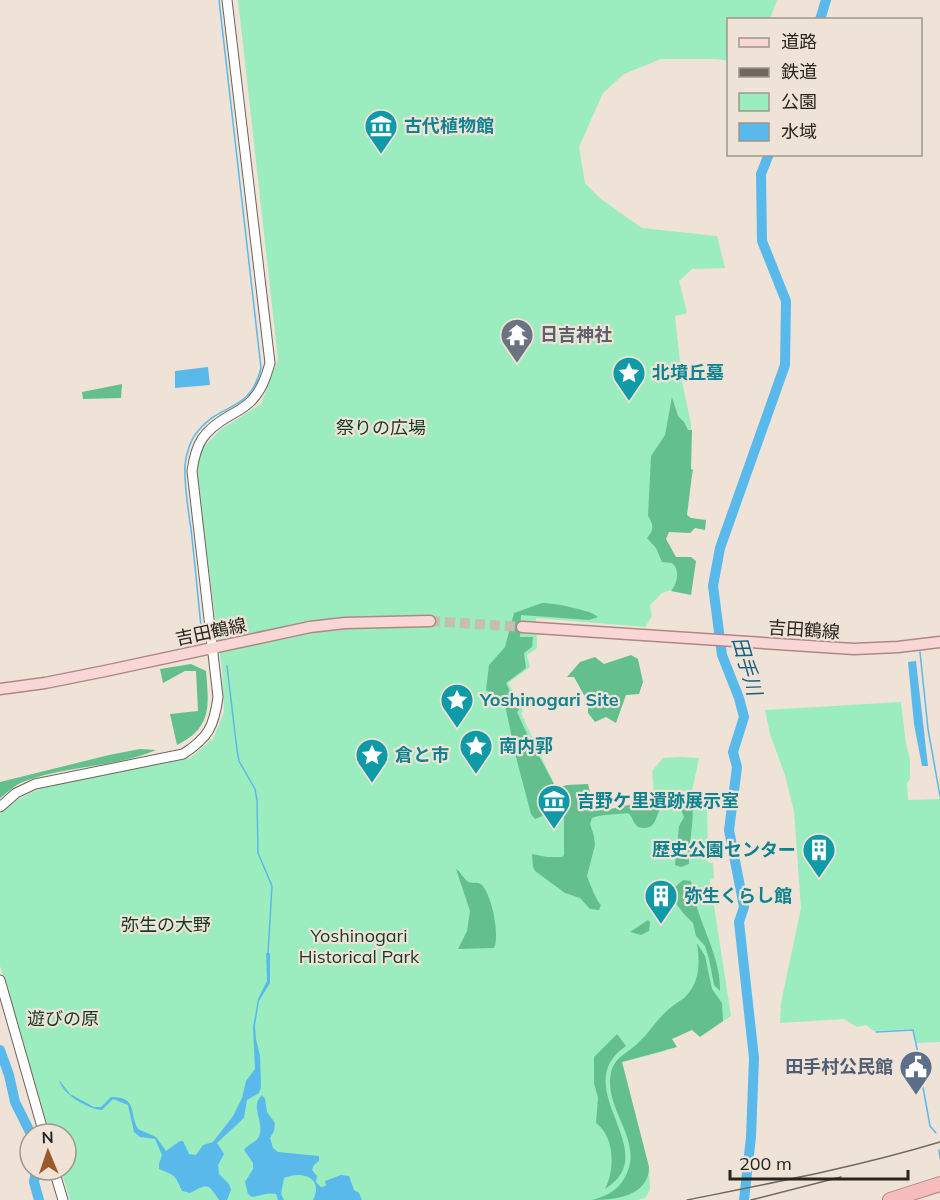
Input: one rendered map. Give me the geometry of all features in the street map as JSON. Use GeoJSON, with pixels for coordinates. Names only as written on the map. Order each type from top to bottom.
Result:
{"type":"FeatureCollection","features":[{"type":"Feature","properties":{"kind":"highway"},"geometry":{"type":"LineString","coordinates":[[890,1200],[940,1184]]}},
{"type":"Feature","properties":{"kind":"main road","name":"吉田鶴線"},"geometry":{"type":"LineString","coordinates":[[0,689],[45,683],[310,627],[345,622],[430,621]]}},
{"type":"Feature","properties":{"kind":"main road","name":"吉田鶴線"},"geometry":{"type":"LineString","coordinates":[[522,627],[854,649],[940,642]]}},
{"type":"Feature","properties":{"kind":"street"},"geometry":{"type":"LineString","coordinates":[[0,807],[16,793],[35,784],[183,754],[198,744],[209,732],[215,718],[218,697],[192,471],[194,454],[199,441],[206,432],[251,401],[265,381],[270,363],[227,0]]}},
{"type":"Feature","properties":{"kind":"street"},"geometry":{"type":"LineString","coordinates":[[0,980],[41,1122]]}},
{"type":"Feature","properties":{"kind":"street"},"geometry":{"type":"LineString","coordinates":[[58,1182],[63,1200]]}},
{"type":"Feature","properties":{"kind":"green space","name":"Yoshinogari Historical Park"},"geometry":{"type":"Polygon","coordinates":[[[238,0],[777,0],[770,18],[727,18],[727,61],[661,59],[624,74],[603,93],[579,147],[585,183],[601,199],[642,228],[717,236],[725,268],[692,269],[679,281],[687,313],[675,316],[682,381],[691,424],[686,516],[664,537],[666,549],[681,564],[679,587],[662,593],[650,605],[652,616],[645,627],[536,618],[537,648],[527,655],[530,667],[508,683],[523,711],[521,713],[556,788],[590,809],[606,810],[665,797],[707,797],[708,862],[713,863],[714,878],[710,880],[731,1016],[706,1033],[696,1025],[666,1038],[666,1051],[622,1062],[649,1167],[650,1190],[645,1198],[637,1200],[70,1200],[65,1182],[78,1182],[78,1122],[46,1122],[0,966],[0,814],[24,796],[52,785],[190,758],[213,739],[224,712],[222,670],[196,471],[203,448],[220,430],[261,404],[278,359],[238,0]]]}},
{"type":"Feature","properties":{"kind":"green space"},"geometry":{"type":"Polygon","coordinates":[[[122,384],[121,398],[83,399],[82,392],[122,384]]]}},
{"type":"Feature","properties":{"kind":"green space"},"geometry":{"type":"Polygon","coordinates":[[[672,397],[678,416],[688,430],[692,430],[691,469],[693,470],[687,515],[691,518],[706,520],[705,530],[695,528],[690,533],[669,532],[666,539],[676,557],[691,557],[696,561],[691,595],[671,591],[677,579],[675,566],[672,563],[662,562],[656,548],[647,538],[652,527],[648,516],[651,456],[665,435],[672,397]]]}},
{"type":"Feature","properties":{"kind":"green space"},"geometry":{"type":"Polygon","coordinates":[[[542,603],[580,609],[598,617],[589,620],[521,615],[520,637],[533,637],[532,647],[524,653],[526,668],[506,683],[519,710],[517,712],[521,722],[556,788],[588,784],[595,804],[606,810],[665,797],[691,797],[693,814],[689,864],[681,867],[675,865],[679,826],[684,817],[680,807],[665,805],[661,808],[654,823],[645,828],[637,826],[628,813],[592,818],[590,824],[595,845],[587,876],[601,905],[599,910],[590,909],[580,898],[565,893],[535,871],[532,854],[547,857],[564,855],[564,816],[547,814],[535,819],[531,814],[506,710],[503,702],[486,690],[489,665],[505,647],[514,613],[542,603]]]}},
{"type":"Feature","properties":{"kind":"green space"},"geometry":{"type":"Polygon","coordinates":[[[631,655],[638,659],[643,682],[639,694],[626,695],[616,723],[606,717],[595,722],[588,713],[588,698],[574,677],[567,677],[580,662],[595,657],[604,664],[631,655]]]}},
{"type":"Feature","properties":{"kind":"green space"},"geometry":{"type":"Polygon","coordinates":[[[191,664],[206,671],[208,695],[206,715],[197,731],[177,745],[170,714],[198,711],[196,671],[185,671],[163,683],[160,669],[191,664]]]}},
{"type":"Feature","properties":{"kind":"green space"},"geometry":{"type":"Polygon","coordinates":[[[901,702],[910,759],[910,779],[907,783],[908,800],[940,799],[940,1042],[917,1043],[913,1029],[874,1031],[866,1025],[857,1027],[844,1019],[780,1023],[781,1003],[801,908],[794,811],[785,775],[770,734],[765,710],[901,702]]]}},
{"type":"Feature","properties":{"kind":"green space"},"geometry":{"type":"Polygon","coordinates":[[[140,749],[156,750],[124,760],[39,776],[20,783],[0,798],[0,782],[140,749]]]}},
{"type":"Feature","properties":{"kind":"green space"},"geometry":{"type":"Polygon","coordinates":[[[663,758],[699,758],[692,791],[654,792],[652,771],[663,758]]]}},
{"type":"Feature","properties":{"kind":"green space"},"geometry":{"type":"Polygon","coordinates":[[[456,869],[467,881],[480,884],[486,890],[492,906],[495,925],[494,948],[458,949],[467,931],[470,911],[456,869]]]}},
{"type":"Feature","properties":{"kind":"green space"},"geometry":{"type":"Polygon","coordinates":[[[683,880],[691,881],[697,909],[716,963],[720,991],[714,985],[705,946],[696,936],[693,923],[671,897],[673,889],[683,880]]]}},
{"type":"Feature","properties":{"kind":"green space"},"geometry":{"type":"Polygon","coordinates":[[[648,920],[650,922],[649,931],[641,935],[630,932],[648,920]]]}},
{"type":"Feature","properties":{"kind":"green space"},"geometry":{"type":"Polygon","coordinates":[[[697,943],[705,956],[712,989],[722,1003],[723,1021],[700,1037],[692,1030],[672,1039],[677,1047],[622,1062],[649,1167],[647,1177],[637,1190],[629,1194],[611,1199],[592,1200],[616,1189],[629,1168],[631,1154],[628,1141],[610,1087],[611,1073],[615,1063],[689,992],[698,973],[697,943]]]}},
{"type":"Feature","properties":{"kind":"green space"},"geometry":{"type":"Polygon","coordinates":[[[617,1034],[626,1046],[610,1062],[606,1080],[609,1100],[622,1138],[625,1157],[621,1174],[605,1189],[612,1163],[607,1137],[596,1123],[598,1098],[594,1083],[594,1057],[617,1034]]]}},
{"type":"Feature","properties":{"kind":"water"},"geometry":{"type":"Polygon","coordinates":[[[208,367],[210,385],[175,388],[175,371],[208,367]]]}},
{"type":"Feature","properties":{"kind":"water"},"geometry":{"type":"Polygon","coordinates":[[[916,661],[928,766],[922,766],[914,724],[908,662],[916,661]]]}},
{"type":"Feature","properties":{"kind":"water"},"geometry":{"type":"Polygon","coordinates":[[[266,953],[270,953],[270,983],[259,1001],[255,1026],[260,1056],[261,1087],[259,1093],[247,1100],[244,1118],[217,1143],[224,1154],[218,1165],[219,1174],[229,1184],[231,1190],[227,1200],[219,1200],[207,1186],[190,1193],[182,1191],[174,1176],[159,1169],[162,1155],[155,1139],[140,1137],[134,1132],[128,1105],[113,1099],[102,1110],[90,1107],[65,1091],[59,1080],[70,1094],[94,1107],[101,1107],[111,1097],[125,1100],[131,1107],[138,1129],[156,1137],[166,1151],[183,1141],[189,1154],[196,1155],[203,1145],[213,1142],[233,1116],[242,1098],[246,1081],[255,1069],[253,1027],[258,999],[267,981],[266,953]]]}},
{"type":"Feature","properties":{"kind":"water"},"geometry":{"type":"Polygon","coordinates":[[[262,1095],[267,1112],[275,1123],[270,1138],[273,1148],[278,1152],[319,1156],[319,1161],[312,1170],[317,1176],[316,1182],[321,1187],[326,1186],[325,1181],[341,1175],[349,1176],[354,1190],[359,1193],[362,1200],[313,1200],[316,1192],[314,1181],[298,1175],[284,1178],[281,1194],[284,1200],[278,1200],[276,1194],[252,1197],[248,1194],[245,1182],[253,1169],[253,1163],[244,1150],[259,1136],[257,1104],[262,1095]]]}},
{"type":"Feature","properties":{"kind":"waterway"},"geometry":{"type":"LineString","coordinates":[[202,635],[186,489],[186,456],[193,438],[207,422],[234,406],[250,393],[261,368],[219,0]]}},
{"type":"Feature","properties":{"kind":"waterway","name":"田手川"},"geometry":{"type":"LineString","coordinates":[[821,18],[826,0]]}},
{"type":"Feature","properties":{"kind":"waterway","name":"田手川"},"geometry":{"type":"LineString","coordinates":[[744,1200],[751,1137],[754,1058],[739,922],[744,907],[729,830],[737,767],[733,752],[744,717],[722,655],[713,586],[720,548],[785,365],[786,301],[762,241],[761,174],[768,156]]}},
{"type":"Feature","properties":{"kind":"waterway"},"geometry":{"type":"LineString","coordinates":[[920,652],[928,729],[940,796]]}},
{"type":"Feature","properties":{"kind":"waterway"},"geometry":{"type":"LineString","coordinates":[[227,666],[239,761],[255,789],[258,853],[272,886],[268,953]]}},
{"type":"Feature","properties":{"kind":"waterway"},"geometry":{"type":"LineString","coordinates":[[876,1032],[913,1030],[921,1067]]}},
{"type":"Feature","properties":{"kind":"waterway"},"geometry":{"type":"LineString","coordinates":[[0,1050],[15,1102],[25,1122]]}},
{"type":"Feature","properties":{"kind":"waterway"},"geometry":{"type":"LineString","coordinates":[[921,1076],[930,1126],[936,1133]]}},
{"type":"Feature","properties":{"kind":"waterway"},"geometry":{"type":"LineString","coordinates":[[939,1150],[940,1158]]}},
{"type":"Feature","properties":{"kind":"waterway"},"geometry":{"type":"LineString","coordinates":[[34,1182],[39,1200]]}},
{"type":"Feature","properties":{"kind":"tunnel"},"geometry":{"type":"LineString","coordinates":[[430,621],[522,627]]}},
{"type":"Feature","properties":{"kind":"railway"},"geometry":{"type":"LineString","coordinates":[[687,1200],[846,1167],[940,1142]]}},
{"type":"Feature","properties":{"kind":"railway"},"geometry":{"type":"LineString","coordinates":[[751,1200],[841,1177]]}},
{"type":"Feature","properties":{"kind":"place","name":"古代植物館"},"geometry":{"type":"Point","coordinates":[381,155]}},
{"type":"Feature","properties":{"kind":"place","name":"日吉神社"},"geometry":{"type":"Point","coordinates":[517,364]}},
{"type":"Feature","properties":{"kind":"place","name":"北墳丘墓"},"geometry":{"type":"Point","coordinates":[629,402]}},
{"type":"Feature","properties":{"kind":"place","name":"Yoshinogari Site"},"geometry":{"type":"Point","coordinates":[457,729]}},
{"type":"Feature","properties":{"kind":"place","name":"南内郭"},"geometry":{"type":"Point","coordinates":[476,775]}},
{"type":"Feature","properties":{"kind":"place","name":"倉と市"},"geometry":{"type":"Point","coordinates":[372,784]}},
{"type":"Feature","properties":{"kind":"place","name":"吉野ケ里遺跡展示室"},"geometry":{"type":"Point","coordinates":[554,830]}},
{"type":"Feature","properties":{"kind":"place","name":"歴史公園センター"},"geometry":{"type":"Point","coordinates":[819,879]}},
{"type":"Feature","properties":{"kind":"place","name":"弥生くらし館"},"geometry":{"type":"Point","coordinates":[661,925]}},
{"type":"Feature","properties":{"kind":"place","name":"田手村公民館"},"geometry":{"type":"Point","coordinates":[916,1096]}},
{"type":"Feature","properties":{"kind":"park label","name":"祭りの広場"},"geometry":{"type":"Point","coordinates":[381,428]}},
{"type":"Feature","properties":{"kind":"park label","name":"弥生の大野"},"geometry":{"type":"Point","coordinates":[166,925]}},
{"type":"Feature","properties":{"kind":"park label","name":"遊びの原"},"geometry":{"type":"Point","coordinates":[63,1019]}}]}
